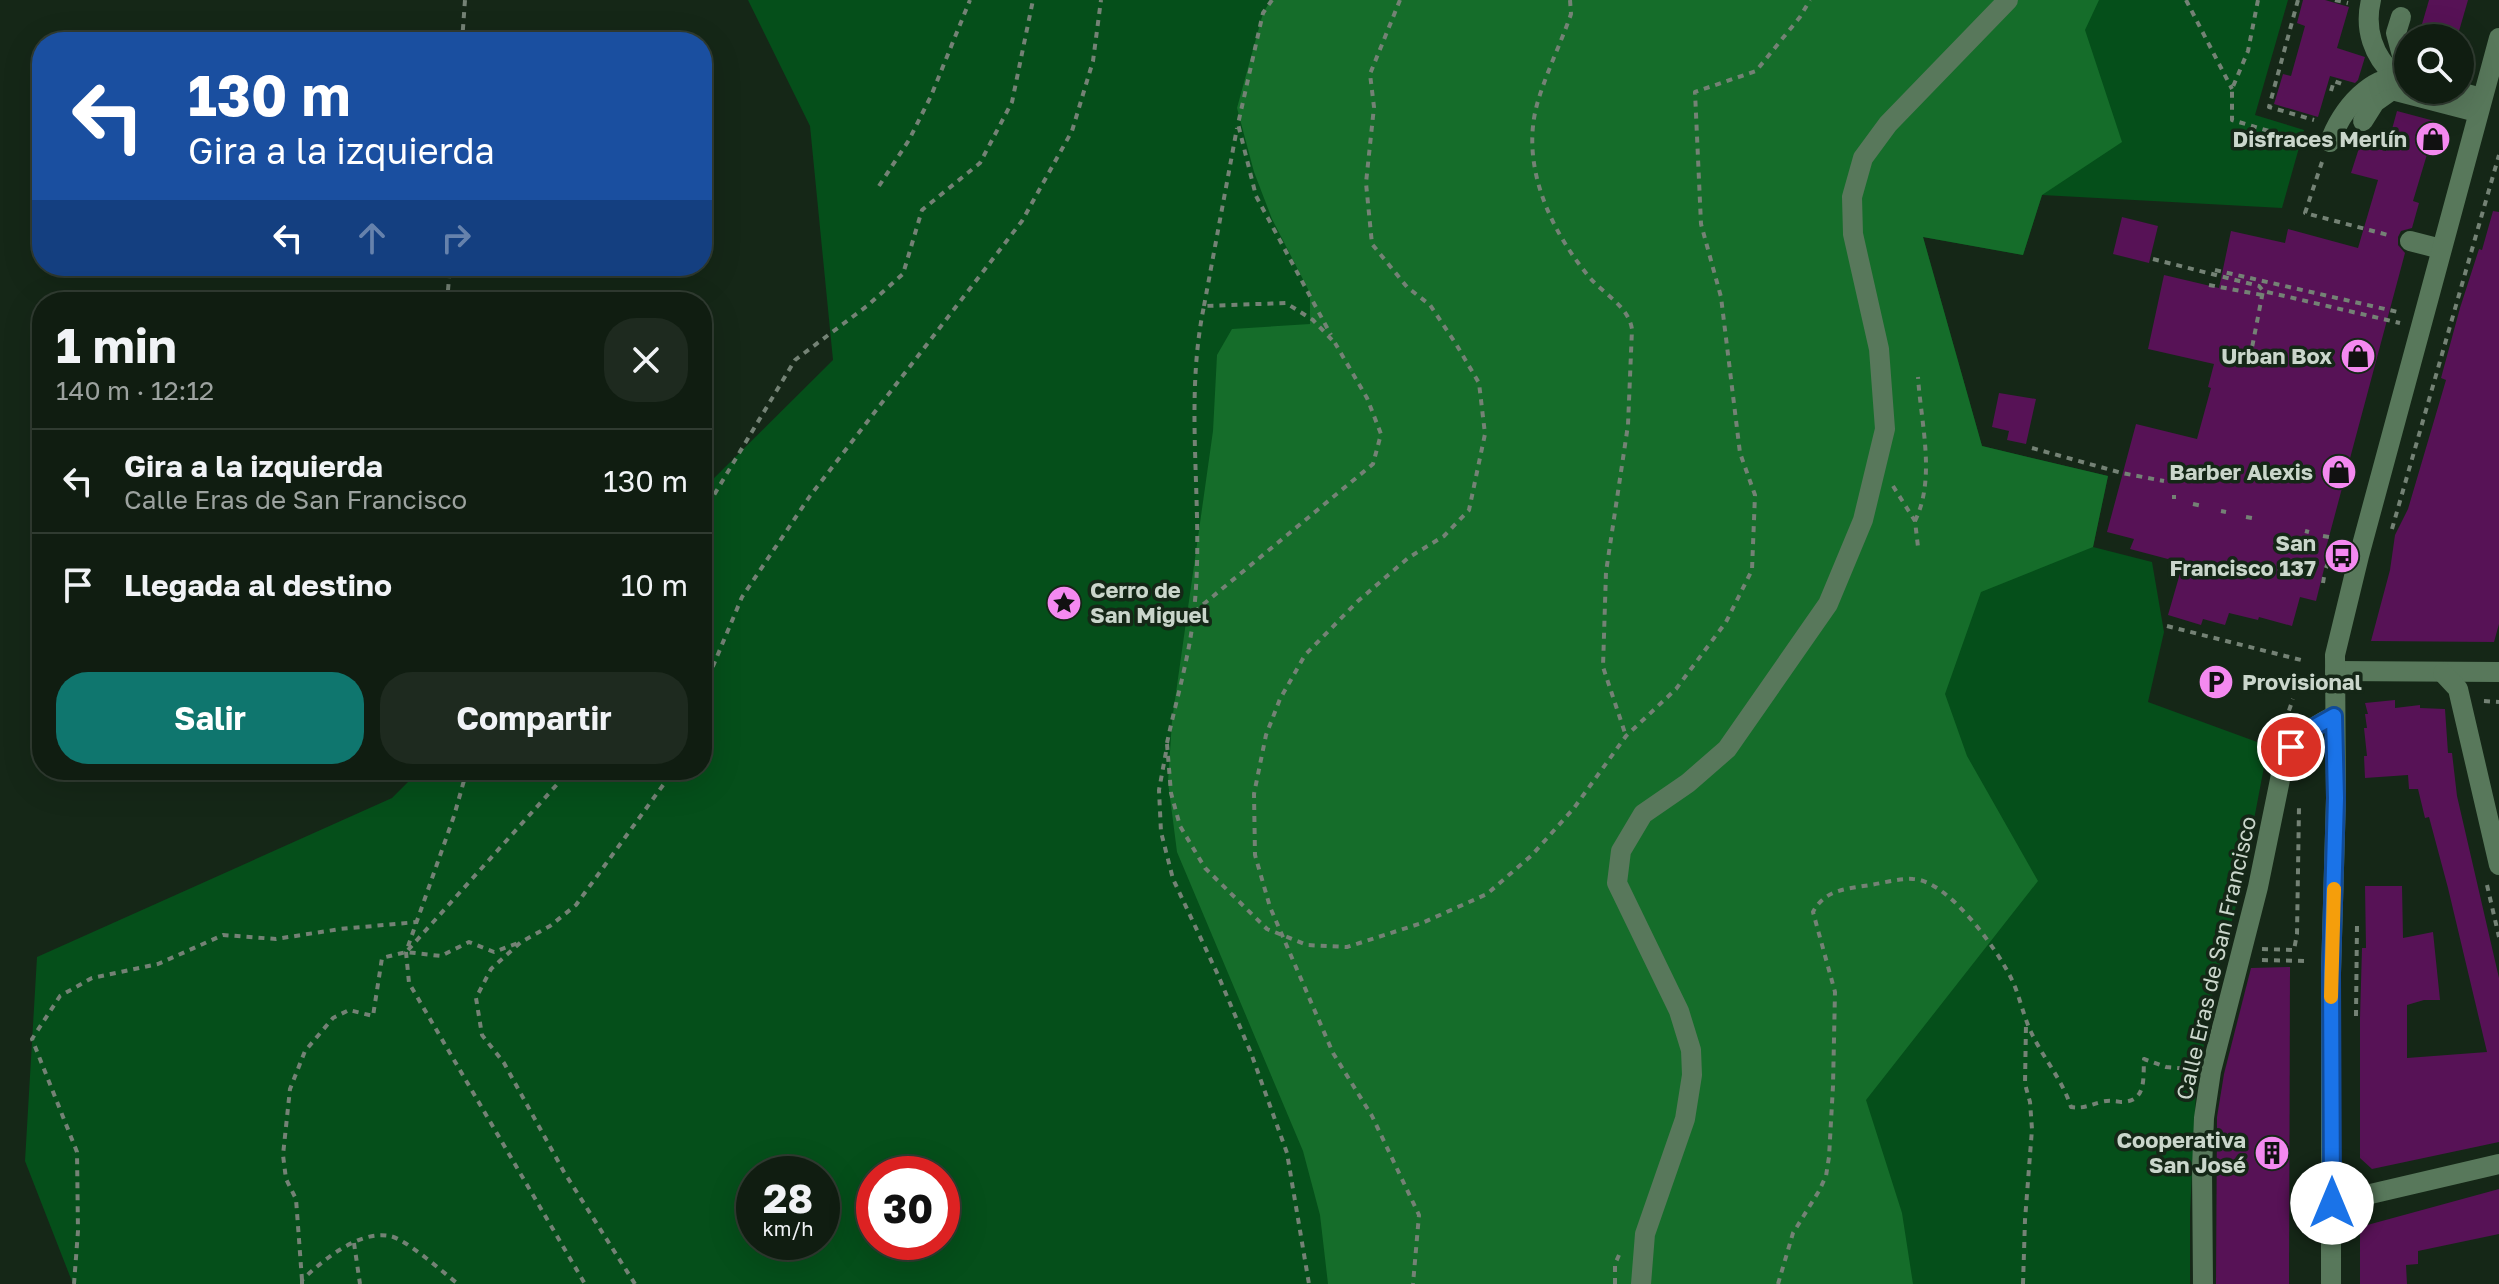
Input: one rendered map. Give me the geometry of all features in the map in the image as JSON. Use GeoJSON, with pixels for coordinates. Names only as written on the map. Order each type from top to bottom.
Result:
{"type":"FeatureCollection","features":[{"type":"Feature","properties":{"kind":"street"},"geometry":{"type":"LineString","coordinates":[[1641,1284],[1645,1234],[1685,1119],[1692,1075],[1691,1050],[1679,1011],[1617,883],[1621,851],[1643,814],[1688,783],[1727,749],[1828,604],[1863,520],[1885,429],[1879,349],[1853,234],[1852,197],[1863,158],[1888,124],[2008,0]]}},
{"type":"Feature","properties":{"kind":"street"},"geometry":{"type":"LineString","coordinates":[[2363,2],[2381,63],[2394,69]]}},
{"type":"Feature","properties":{"kind":"street"},"geometry":{"type":"LineString","coordinates":[[2399,24],[2401,17]]}},
{"type":"Feature","properties":{"kind":"street"},"geometry":{"type":"LineString","coordinates":[[2331,1284],[2335,655],[2481,99],[2498,45]]}},
{"type":"Feature","properties":{"kind":"street"},"geometry":{"type":"LineString","coordinates":[[2328,134],[2364,91],[2394,76]]}},
{"type":"Feature","properties":{"kind":"street"},"geometry":{"type":"LineString","coordinates":[[2363,121],[2375,102],[2392,90],[2481,99]]}},
{"type":"Feature","properties":{"kind":"street"},"geometry":{"type":"LineString","coordinates":[[2474,92],[2481,99]]}},
{"type":"Feature","properties":{"kind":"street"},"geometry":{"type":"LineString","coordinates":[[2474,97],[2481,99]]}},
{"type":"Feature","properties":{"kind":"street"},"geometry":{"type":"LineString","coordinates":[[2410,241],[2441,249]]}},
{"type":"Feature","properties":{"kind":"street"},"geometry":{"type":"LineString","coordinates":[[2335,671],[2499,672]]}},
{"type":"Feature","properties":{"kind":"street"},"geometry":{"type":"LineString","coordinates":[[2443,673],[2458,689],[2492,871]]}},
{"type":"Feature","properties":{"kind":"street","name":"Calle Eras de San Francisco"},"geometry":{"type":"LineString","coordinates":[[2203,1284],[2202,1168],[2204,1118],[2211,1071],[2249,958],[2283,765],[2291,747],[2302,734],[2334,716]]}},
{"type":"Feature","properties":{"kind":"street"},"geometry":{"type":"LineString","coordinates":[[2332,1203],[2499,1164]]}},
{"type":"Feature","properties":{"kind":"path"},"geometry":{"type":"LineString","coordinates":[[463,32],[465,0]]}},
{"type":"Feature","properties":{"kind":"path"},"geometry":{"type":"LineString","coordinates":[[879,186],[909,140],[931,96],[970,0]]}},
{"type":"Feature","properties":{"kind":"path"},"geometry":{"type":"LineString","coordinates":[[712,498],[795,360],[867,306],[903,274],[922,210],[980,163],[1012,102],[1033,0]]}},
{"type":"Feature","properties":{"kind":"path"},"geometry":{"type":"LineString","coordinates":[[712,668],[742,597],[810,496],[1022,221],[1072,131],[1093,61],[1101,0]]}},
{"type":"Feature","properties":{"kind":"path"},"geometry":{"type":"LineString","coordinates":[[1272,0],[1263,13],[1238,124],[1197,339],[1193,395],[1197,473],[1194,612],[1159,790],[1161,832],[1173,879],[1251,1053],[1287,1153],[1309,1284]]}},
{"type":"Feature","properties":{"kind":"path"},"geometry":{"type":"LineString","coordinates":[[1400,0],[1370,74],[1374,107],[1366,183],[1372,244],[1407,287],[1430,305],[1456,344],[1479,383],[1485,434],[1469,510],[1444,536],[1408,558],[1358,601],[1305,655],[1280,699],[1266,735],[1254,794],[1255,855],[1270,907],[1333,1053],[1372,1116],[1419,1215],[1413,1284]]}},
{"type":"Feature","properties":{"kind":"path"},"geometry":{"type":"LineString","coordinates":[[1570,0],[1571,14],[1538,99],[1533,124],[1533,151],[1539,189],[1548,214],[1591,279],[1630,316],[1628,425],[1606,572],[1603,667],[1626,736]]}},
{"type":"Feature","properties":{"kind":"path"},"geometry":{"type":"LineString","coordinates":[[1167,744],[1171,793],[1180,826],[1205,868],[1267,929],[1307,945],[1347,947],[1422,923],[1487,894],[1532,855],[1574,808],[1626,736],[1676,689],[1726,622],[1752,570],[1755,495],[1740,453],[1721,297],[1701,224],[1695,92],[1756,71],[1810,0]]}},
{"type":"Feature","properties":{"kind":"path"},"geometry":{"type":"LineString","coordinates":[[2186,0],[2232,89]]}},
{"type":"Feature","properties":{"kind":"path"},"geometry":{"type":"LineString","coordinates":[[2258,0],[2248,51],[2232,89],[2232,120],[2279,134],[2328,134]]}},
{"type":"Feature","properties":{"kind":"path"},"geometry":{"type":"LineString","coordinates":[[2298,0],[2269,107],[2328,134]]}},
{"type":"Feature","properties":{"kind":"path"},"geometry":{"type":"LineString","coordinates":[[2335,0],[2363,2]]}},
{"type":"Feature","properties":{"kind":"path"},"geometry":{"type":"LineString","coordinates":[[2330,95],[2334,81],[2347,85]]}},
{"type":"Feature","properties":{"kind":"path"},"geometry":{"type":"LineString","coordinates":[[1194,612],[1373,464],[1381,434],[1367,398],[1256,196],[1238,124]]}},
{"type":"Feature","properties":{"kind":"path"},"geometry":{"type":"LineString","coordinates":[[2328,134],[2305,213],[2326,216],[2410,241]]}},
{"type":"Feature","properties":{"kind":"path"},"geometry":{"type":"LineString","coordinates":[[2391,533],[2499,155]]}},
{"type":"Feature","properties":{"kind":"path"},"geometry":{"type":"LineString","coordinates":[[2153,259],[2398,312]]}},
{"type":"Feature","properties":{"kind":"path"},"geometry":{"type":"LineString","coordinates":[[2213,272],[2259,286],[2263,293],[2250,358]]}},
{"type":"Feature","properties":{"kind":"path"},"geometry":{"type":"LineString","coordinates":[[2209,285],[2263,293],[2421,328]]}},
{"type":"Feature","properties":{"kind":"path"},"geometry":{"type":"LineString","coordinates":[[1204,306],[1286,303],[1313,320],[1334,342]]}},
{"type":"Feature","properties":{"kind":"path"},"geometry":{"type":"LineString","coordinates":[[1915,521],[1923,505],[1925,489],[1918,377]]}},
{"type":"Feature","properties":{"kind":"path"},"geometry":{"type":"LineString","coordinates":[[2032,448],[2122,473],[2164,481]]}},
{"type":"Feature","properties":{"kind":"path"},"geometry":{"type":"LineString","coordinates":[[1875,474],[1897,490],[1915,521],[1918,547]]}},
{"type":"Feature","properties":{"kind":"path"},"geometry":{"type":"LineString","coordinates":[[2193,504],[2202,506]]}},
{"type":"Feature","properties":{"kind":"path"},"geometry":{"type":"LineString","coordinates":[[2167,626],[2305,661]]}},
{"type":"Feature","properties":{"kind":"path"},"geometry":{"type":"LineString","coordinates":[[2477,700],[2499,702]]}},
{"type":"Feature","properties":{"kind":"path"},"geometry":{"type":"LineString","coordinates":[[464,780],[406,952],[409,983],[585,1284]]}},
{"type":"Feature","properties":{"kind":"path"},"geometry":{"type":"LineString","coordinates":[[406,952],[561,780]]}},
{"type":"Feature","properties":{"kind":"path"},"geometry":{"type":"LineString","coordinates":[[302,1282],[296,1199],[286,1179],[283,1155],[290,1089],[305,1051],[333,1018],[349,1010],[373,1016],[382,958],[406,952],[441,956],[469,942],[494,952],[550,926],[576,905],[667,780]]}},
{"type":"Feature","properties":{"kind":"path"},"geometry":{"type":"LineString","coordinates":[[2249,958],[2294,950],[2299,878],[2299,794]]}},
{"type":"Feature","properties":{"kind":"path"},"geometry":{"type":"LineString","coordinates":[[2492,871],[2499,937]]}},
{"type":"Feature","properties":{"kind":"path"},"geometry":{"type":"LineString","coordinates":[[1778,1284],[1793,1233],[1819,1191],[1826,1176],[1829,1157],[1835,1010],[1828,960],[1813,912],[1819,901],[1833,891],[1898,880],[1914,879],[1930,883],[1972,922],[2005,966],[2036,1044],[2065,1089],[2071,1107],[2087,1108],[2100,1102],[2135,1099],[2142,1093],[2144,1085],[2144,1059],[2166,1067],[2211,1071]]}},
{"type":"Feature","properties":{"kind":"path"},"geometry":{"type":"LineString","coordinates":[[74,1284],[78,1231],[77,1152],[32,1039],[60,996],[92,978],[158,964],[223,935],[276,939],[417,922]]}},
{"type":"Feature","properties":{"kind":"path"},"geometry":{"type":"LineString","coordinates":[[521,942],[491,969],[476,998],[482,1035],[504,1063],[564,1172],[635,1284]]}},
{"type":"Feature","properties":{"kind":"path"},"geometry":{"type":"LineString","coordinates":[[2249,958],[2312,961]]}},
{"type":"Feature","properties":{"kind":"path"},"geometry":{"type":"LineString","coordinates":[[2023,1284],[2032,1129],[2025,1084],[2026,1022]]}},
{"type":"Feature","properties":{"kind":"path"},"geometry":{"type":"LineString","coordinates":[[302,1282],[322,1261],[359,1239],[391,1236],[433,1263],[458,1284]]}},
{"type":"Feature","properties":{"kind":"path"},"geometry":{"type":"LineString","coordinates":[[354,1242],[360,1284]]}},
{"type":"Feature","properties":{"kind":"green space"},"geometry":{"type":"Polygon","coordinates":[[[748,0],[2288,0],[2255,115],[2304,130],[2282,208],[2042,195],[2023,255],[1923,237],[1982,446],[2108,476],[2093,547],[2152,562],[2164,632],[2148,702],[2268,746],[2241,888],[2213,990],[2196,1093],[2190,1284],[73,1284],[25,1161],[37,957],[392,798],[410,780],[712,780],[712,480],[833,360],[810,126],[748,0]]]}},
{"type":"Feature","properties":{"kind":"green space"},"geometry":{"type":"Polygon","coordinates":[[[1271,0],[2099,0],[2085,30],[2122,142],[2042,195],[2023,255],[1923,237],[1982,446],[2108,476],[2093,547],[1981,592],[1945,694],[1967,756],[2038,881],[1866,1100],[1902,1213],[1913,1284],[1328,1284],[1320,1215],[1303,1151],[1177,852],[1168,782],[1172,721],[1213,431],[1217,355],[1232,329],[1310,324],[1310,293],[1272,219],[1254,172],[1237,108],[1263,13],[1271,0]]]}},
{"type":"Feature","properties":{"kind":"building"},"geometry":{"type":"Polygon","coordinates":[[[2303,0],[2325,0],[2349,7],[2337,48],[2365,57],[2355,83],[2330,76],[2318,117],[2274,104],[2283,74],[2291,76],[2305,26],[2297,23],[2303,0]]]}},
{"type":"Feature","properties":{"kind":"building"},"geometry":{"type":"Polygon","coordinates":[[[2429,0],[2468,0],[2461,24],[2422,24],[2429,0]]]}},
{"type":"Feature","properties":{"kind":"building"},"geometry":{"type":"Polygon","coordinates":[[[2397,111],[2442,123],[2433,152],[2428,151],[2413,201],[2419,203],[2412,228],[2401,231],[2398,237],[2398,245],[2405,253],[2326,548],[2329,549],[2316,601],[2300,597],[2292,626],[2229,613],[2225,625],[2203,619],[2201,625],[2168,615],[2183,563],[2130,549],[2134,539],[2107,532],[2136,424],[2197,439],[2211,388],[2208,387],[2214,364],[2148,349],[2164,275],[2219,288],[2231,231],[2285,243],[2288,229],[2358,248],[2378,180],[2351,173],[2360,145],[2386,151],[2397,111]]]}},
{"type":"Feature","properties":{"kind":"building"},"geometry":{"type":"Polygon","coordinates":[[[2493,211],[2499,212],[2499,624],[2494,642],[2371,641],[2390,570],[2395,535],[2408,509],[2446,380],[2441,378],[2460,308],[2493,211]]]}},
{"type":"Feature","properties":{"kind":"building"},"geometry":{"type":"Polygon","coordinates":[[[2122,217],[2158,226],[2149,263],[2113,254],[2122,217]]]}},
{"type":"Feature","properties":{"kind":"building"},"geometry":{"type":"Polygon","coordinates":[[[1999,393],[2036,399],[2026,444],[2007,440],[2009,431],[1992,427],[1999,393]]]}},
{"type":"Feature","properties":{"kind":"building"},"geometry":{"type":"Polygon","coordinates":[[[2395,700],[2395,708],[2420,705],[2420,708],[2445,709],[2448,753],[2452,753],[2457,796],[2499,978],[2499,1142],[2372,1169],[2360,1158],[2360,1018],[2362,948],[2366,948],[2365,886],[2402,886],[2403,938],[2433,932],[2440,1000],[2407,1005],[2407,1058],[2487,1052],[2448,888],[2429,817],[2425,818],[2418,789],[2409,789],[2408,775],[2365,778],[2364,756],[2367,756],[2364,728],[2367,728],[2365,714],[2368,714],[2365,703],[2395,700]]]}},
{"type":"Feature","properties":{"kind":"building"},"geometry":{"type":"Polygon","coordinates":[[[2290,967],[2289,1284],[2216,1284],[2217,1117],[2224,1074],[2251,968],[2290,967]]]}},
{"type":"Feature","properties":{"kind":"building"},"geometry":{"type":"Polygon","coordinates":[[[2499,1189],[2499,1234],[2418,1251],[2418,1264],[2406,1265],[2407,1284],[2360,1284],[2360,1227],[2499,1189]]]}},
{"type":"Feature","properties":{"kind":"slow traffic"},"geometry":{"type":"LineString","coordinates":[[2331,997],[2334,889]]}},
{"type":"Feature","properties":{"kind":"place","name":"Disfraces Merlín"},"geometry":{"type":"Point","coordinates":[2433,139]}},
{"type":"Feature","properties":{"kind":"place","name":"Urban Box"},"geometry":{"type":"Point","coordinates":[2358,356]}},
{"type":"Feature","properties":{"kind":"place","name":"Barber Alexis"},"geometry":{"type":"Point","coordinates":[2339,472]}},
{"type":"Feature","properties":{"kind":"place","name":"San Francisco 137"},"geometry":{"type":"Point","coordinates":[2342,556]}},
{"type":"Feature","properties":{"kind":"place","name":"Cerro de San Miguel"},"geometry":{"type":"Point","coordinates":[1064,603]}},
{"type":"Feature","properties":{"kind":"place","name":"Provisional"},"geometry":{"type":"Point","coordinates":[2216,682]}},
{"type":"Feature","properties":{"kind":"place","name":"Cooperativa San José"},"geometry":{"type":"Point","coordinates":[2272,1153]}},
{"type":"Feature","properties":{"kind":"route"},"geometry":{"type":"LineString","coordinates":[[2291,747],[2302,734],[2334,716],[2332,1203]]}}]}
